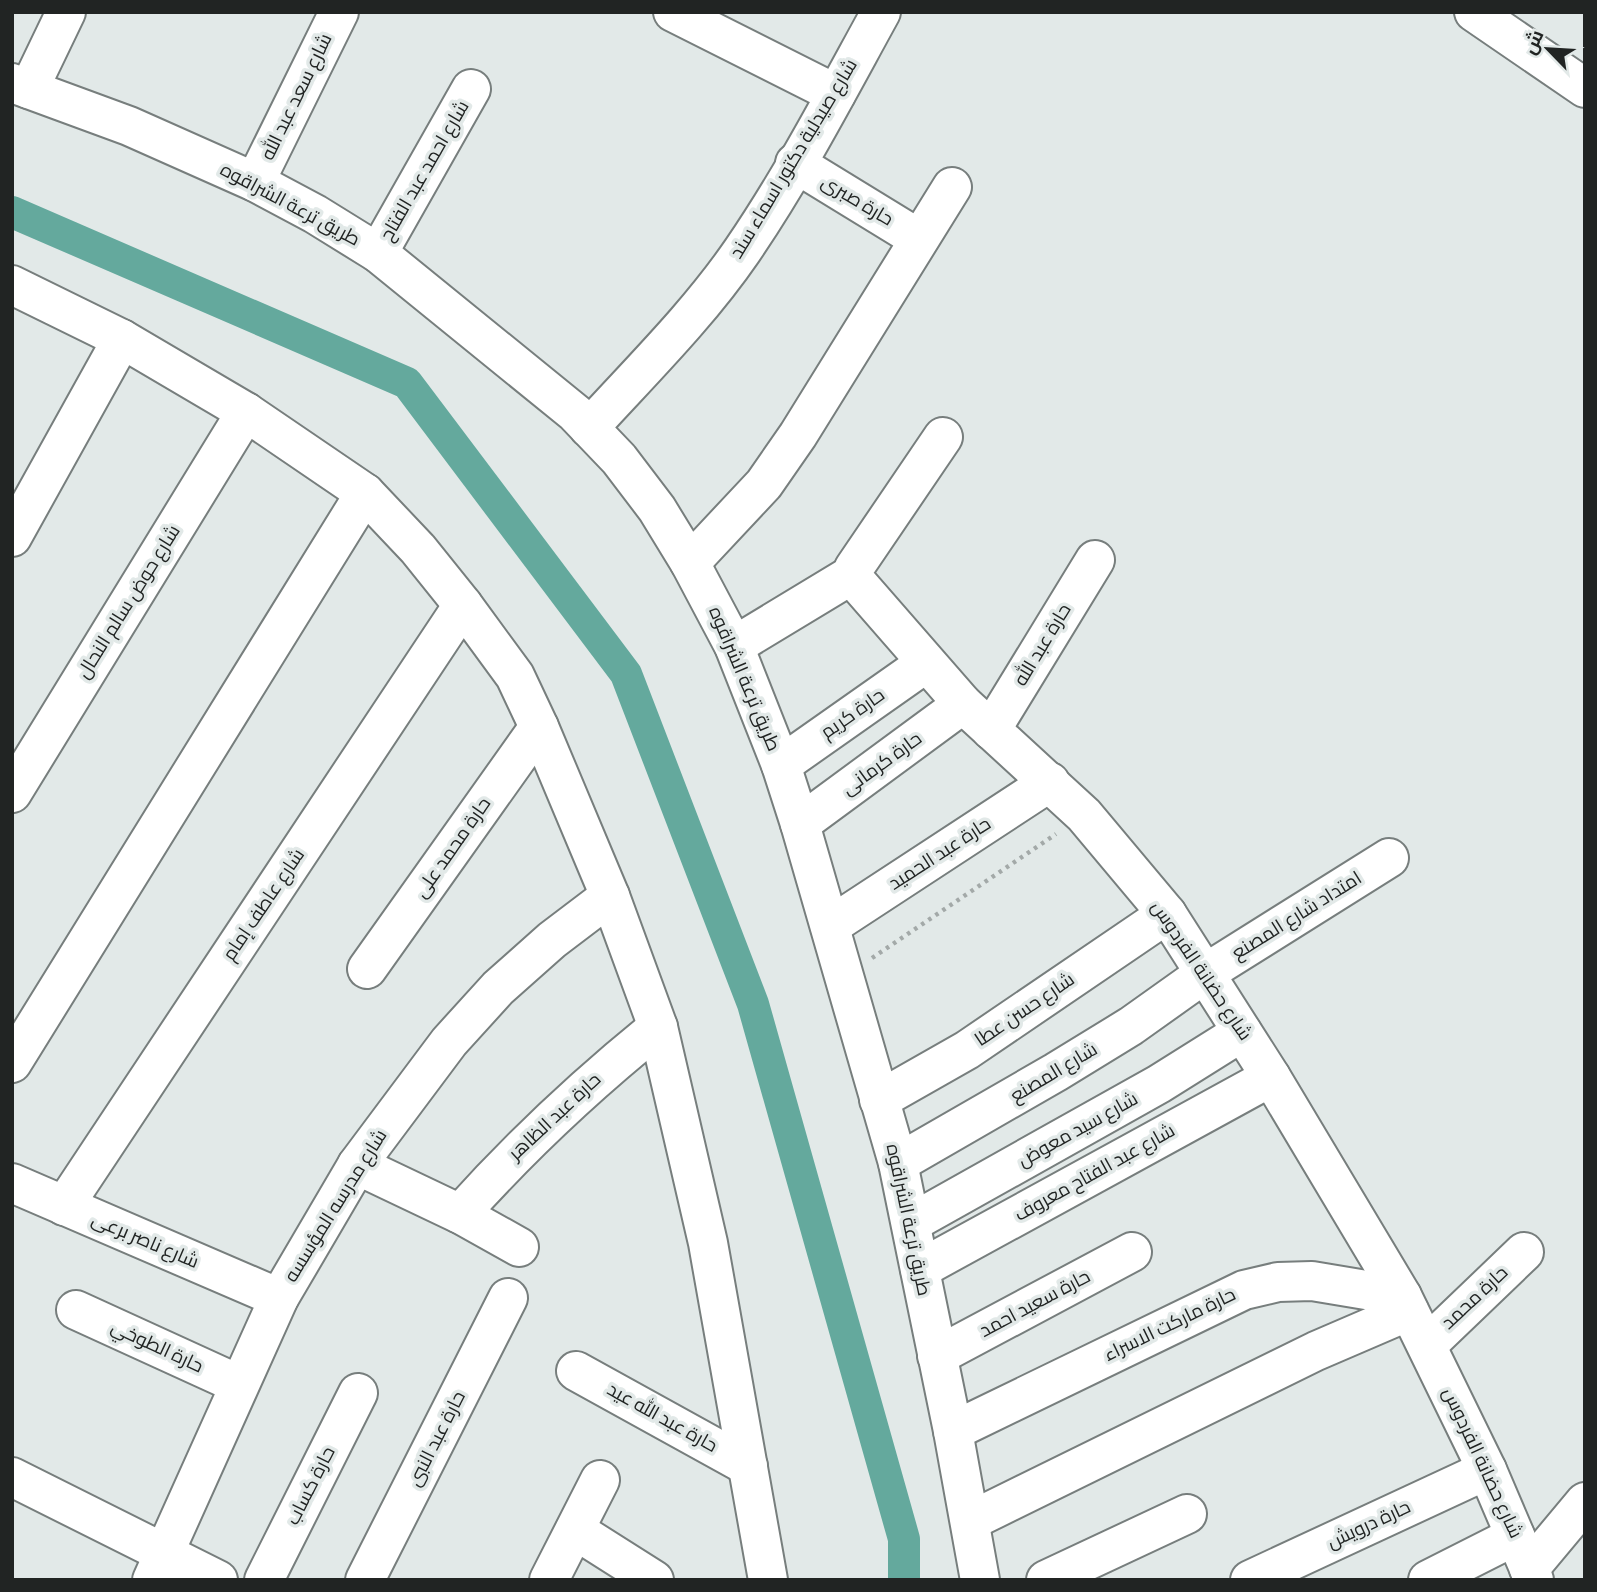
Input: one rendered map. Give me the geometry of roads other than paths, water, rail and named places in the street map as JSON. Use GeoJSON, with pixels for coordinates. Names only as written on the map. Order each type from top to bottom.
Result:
{"type":"FeatureCollection","features":[{"type":"Feature","properties":{"kind":"street"},"geometry":{"type":"LineString","coordinates":[[20,86],[66,12]]}},
{"type":"Feature","properties":{"kind":"street","name":"شارع سعد عبد الله"},"geometry":{"type":"LineString","coordinates":[[255,182],[339,12]]}},
{"type":"Feature","properties":{"kind":"street"},"geometry":{"type":"LineString","coordinates":[[673,12],[836,94]]}},
{"type":"Feature","properties":{"kind":"street","name":"شارع صيدلية دكتور اسماء سند"},"geometry":{"type":"LineString","coordinates":[[589,428],[691,315],[733,262],[836,94],[881,12]]}},
{"type":"Feature","properties":{"kind":"street"},"geometry":{"type":"LineString","coordinates":[[1474,12],[1585,88]]}},
{"type":"Feature","properties":{"kind":"street","name":"طريق ترعة الشراقوه"},"geometry":{"type":"LineString","coordinates":[[20,86],[129,127],[255,182],[315,214],[378,253],[575,413],[619,459],[657,509],[690,563],[734,646],[781,765],[800,824],[898,1163],[953,1431],[980,1580]]}},
{"type":"Feature","properties":{"kind":"street","name":"شارع احمد عبد الفتاح"},"geometry":{"type":"LineString","coordinates":[[378,253],[471,89]]}},
{"type":"Feature","properties":{"kind":"street","name":"حارة صبرى"},"geometry":{"type":"LineString","coordinates":[[795,163],[919,239]]}},
{"type":"Feature","properties":{"kind":"street"},"geometry":{"type":"LineString","coordinates":[[690,563],[764,484],[799,435],[952,187]]}},
{"type":"Feature","properties":{"kind":"street"},"geometry":{"type":"LineString","coordinates":[[12,285],[122,339],[246,412],[365,493],[418,549],[515,676],[610,896],[658,1027],[708,1243],[768,1580]]}},
{"type":"Feature","properties":{"kind":"street"},"geometry":{"type":"LineString","coordinates":[[12,537],[122,339]]}},
{"type":"Feature","properties":{"kind":"street","name":"شارع حوض سالم النحال"},"geometry":{"type":"LineString","coordinates":[[12,793],[246,412]]}},
{"type":"Feature","properties":{"kind":"street"},"geometry":{"type":"LineString","coordinates":[[734,646],[853,574],[943,437]]}},
{"type":"Feature","properties":{"kind":"street"},"geometry":{"type":"LineString","coordinates":[[12,1063],[365,493]]}},
{"type":"Feature","properties":{"kind":"street","name":"حارة عبد الله"},"geometry":{"type":"LineString","coordinates":[[991,730],[1095,560]]}},
{"type":"Feature","properties":{"kind":"street","name":"شارع حضانة الفردوس"},"geometry":{"type":"LineString","coordinates":[[853,574],[856,583],[926,663],[991,730],[1084,815],[1167,914],[1271,1077],[1406,1304],[1488,1470],[1526,1561]]}},
{"type":"Feature","properties":{"kind":"street","name":"شارع عاطف إمام"},"geometry":{"type":"LineString","coordinates":[[64,1206],[463,605]]}},
{"type":"Feature","properties":{"kind":"street","name":"حارة كريم"},"geometry":{"type":"LineString","coordinates":[[781,765],[926,663]]}},
{"type":"Feature","properties":{"kind":"street","name":"حارة كرمانى"},"geometry":{"type":"LineString","coordinates":[[800,824],[964,704]]}},
{"type":"Feature","properties":{"kind":"street","name":"حارة محمد على"},"geometry":{"type":"LineString","coordinates":[[367,969],[539,727]]}},
{"type":"Feature","properties":{"kind":"street","name":"حارة عبد الحميد"},"geometry":{"type":"LineString","coordinates":[[830,926],[1050,782]]}},
{"type":"Feature","properties":{"kind":"street","name":"امتداد شارع المصنع"},"geometry":{"type":"LineString","coordinates":[[1204,974],[1389,858]]}},
{"type":"Feature","properties":{"kind":"street","name":"شارع مدرسه المؤسسه"},"geometry":{"type":"LineString","coordinates":[[158,1567],[279,1298],[357,1165],[449,1042],[498,988],[552,940],[610,896]]}},
{"type":"Feature","properties":{"kind":"street","name":"شارع حسن عطا"},"geometry":{"type":"LineString","coordinates":[[879,1100],[967,1050],[1167,914]]}},
{"type":"Feature","properties":{"kind":"street","name":"شارع المصنع"},"geometry":{"type":"LineString","coordinates":[[898,1163],[1099,1046],[1204,974]]}},
{"type":"Feature","properties":{"kind":"street","name":"حارة عبد الظاهر"},"geometry":{"type":"LineString","coordinates":[[460,1214],[506,1162],[555,1115],[658,1027]]}},
{"type":"Feature","properties":{"kind":"street","name":"شارع سيد معوض"},"geometry":{"type":"LineString","coordinates":[[912,1223],[1159,1084],[1242,1032]]}},
{"type":"Feature","properties":{"kind":"street","name":"شارع عبد الفتاح معروف"},"geometry":{"type":"LineString","coordinates":[[920,1269],[1271,1077]]}},
{"type":"Feature","properties":{"kind":"street"},"geometry":{"type":"LineString","coordinates":[[357,1165],[460,1214],[519,1247]]}},
{"type":"Feature","properties":{"kind":"street","name":"شارع ناصر برعى"},"geometry":{"type":"LineString","coordinates":[[12,1183],[279,1298]]}},
{"type":"Feature","properties":{"kind":"street","name":"حارة سعيد احمد"},"geometry":{"type":"LineString","coordinates":[[937,1356],[1132,1252]]}},
{"type":"Feature","properties":{"kind":"street","name":"حارة محمد"},"geometry":{"type":"LineString","coordinates":[[1427,1345],[1524,1252]]}},
{"type":"Feature","properties":{"kind":"street","name":"حارة ماركت الاسراء"},"geometry":{"type":"LineString","coordinates":[[953,1431],[1244,1290],[1278,1282],[1312,1281],[1406,1304]]}},
{"type":"Feature","properties":{"kind":"street","name":"حارة عبد النبى"},"geometry":{"type":"LineString","coordinates":[[365,1580],[508,1298]]}},
{"type":"Feature","properties":{"kind":"street"},"geometry":{"type":"LineString","coordinates":[[970,1521],[1406,1304]]}},
{"type":"Feature","properties":{"kind":"street","name":"حارة الطوخي"},"geometry":{"type":"LineString","coordinates":[[76,1310],[239,1384]]}},
{"type":"Feature","properties":{"kind":"street","name":"حارة عبد الله عيد"},"geometry":{"type":"LineString","coordinates":[[576,1371],[748,1466]]}},
{"type":"Feature","properties":{"kind":"street","name":"حارة كساب"},"geometry":{"type":"LineString","coordinates":[[264,1580],[358,1393]]}},
{"type":"Feature","properties":{"kind":"street","name":"حارة درويش"},"geometry":{"type":"LineString","coordinates":[[1250,1580],[1488,1470]]}},
{"type":"Feature","properties":{"kind":"street"},"geometry":{"type":"LineString","coordinates":[[12,1477],[158,1567],[218,1580]]}},
{"type":"Feature","properties":{"kind":"street"},"geometry":{"type":"LineString","coordinates":[[549,1580],[600,1480]]}},
{"type":"Feature","properties":{"kind":"street"},"geometry":{"type":"LineString","coordinates":[[1428,1580],[1526,1561],[1585,1502]]}},
{"type":"Feature","properties":{"kind":"street"},"geometry":{"type":"LineString","coordinates":[[1046,1580],[1187,1514]]}},
{"type":"Feature","properties":{"kind":"street"},"geometry":{"type":"LineString","coordinates":[[575,1530],[654,1580]]}},
{"type":"Feature","properties":{"kind":"waterway"},"geometry":{"type":"LineString","coordinates":[[12,212],[407,383],[626,674],[753,1004],[904,1539],[904,1580]]}}]}
